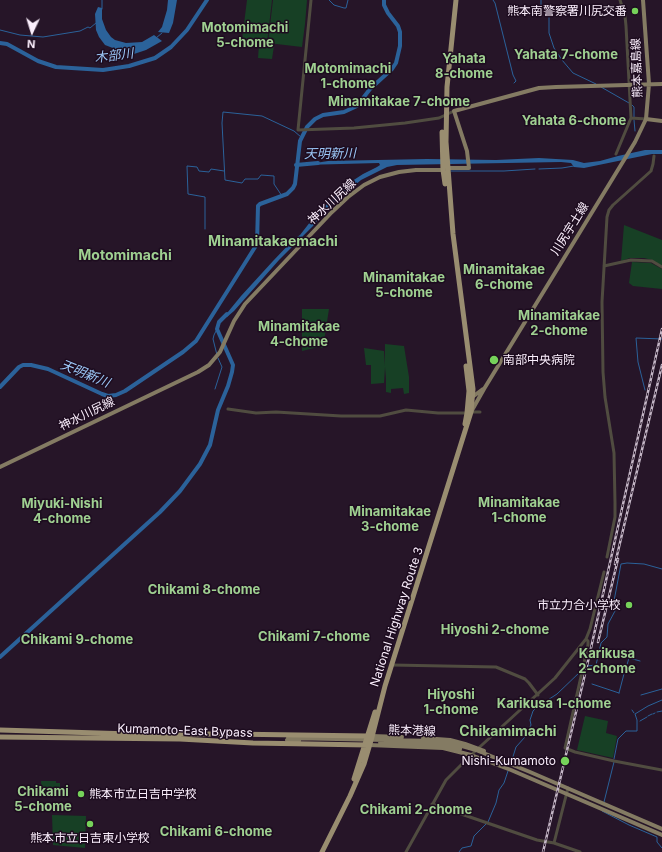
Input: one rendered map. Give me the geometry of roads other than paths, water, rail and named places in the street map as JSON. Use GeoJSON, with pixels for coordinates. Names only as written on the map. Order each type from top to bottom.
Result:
{"type":"FeatureCollection","features":[{"type":"Feature","properties":{"kind":"highway","name":"National Highway Route 3"},"geometry":{"type":"LineString","coordinates":[[321,852],[354,788],[364,764],[367,745],[469,412],[470,398],[445,167],[444,116],[453,0]]}},
{"type":"Feature","properties":{"kind":"highway","name":"National Highway Route 3"},"geometry":{"type":"LineString","coordinates":[[444,116],[456,0]]}},
{"type":"Feature","properties":{"kind":"highway","name":"National Highway Route 3"},"geometry":{"type":"LineString","coordinates":[[445,167],[473,389],[470,398]]}},
{"type":"Feature","properties":{"kind":"highway","name":"Kumamoto-East Bypass"},"geometry":{"type":"LineString","coordinates":[[0,730],[208,735],[370,736]]}},
{"type":"Feature","properties":{"kind":"highway"},"geometry":{"type":"LineString","coordinates":[[208,735],[288,739]]}},
{"type":"Feature","properties":{"kind":"highway","name":"Kumamoto-East Bypass"},"geometry":{"type":"LineString","coordinates":[[0,737],[367,745]]}},
{"type":"Feature","properties":{"kind":"highway"},"geometry":{"type":"LineString","coordinates":[[233,741],[288,739]]}},
{"type":"Feature","properties":{"kind":"main road","name":"熊本嘉島線"},"geometry":{"type":"LineString","coordinates":[[643,0],[649,84],[646,119]]}},
{"type":"Feature","properties":{"kind":"main road"},"geometry":{"type":"LineString","coordinates":[[454,111],[539,88],[556,86],[662,84]]}},
{"type":"Feature","properties":{"kind":"main road","name":"神水川尻線"},"geometry":{"type":"LineString","coordinates":[[0,467],[198,372],[209,365],[220,352],[234,321],[245,304],[332,212],[356,190],[372,181],[399,172],[445,167],[469,168],[467,151],[454,111]]}},
{"type":"Feature","properties":{"kind":"main road"},"geometry":{"type":"LineString","coordinates":[[646,119],[662,121]]}},
{"type":"Feature","properties":{"kind":"main road","name":"川尻宇土線"},"geometry":{"type":"LineString","coordinates":[[469,412],[477,402],[630,151],[646,119]]}},
{"type":"Feature","properties":{"kind":"main road"},"geometry":{"type":"LineString","coordinates":[[473,389],[478,391],[484,389]]}},
{"type":"Feature","properties":{"kind":"main road","name":"川尻宇土線"},"geometry":{"type":"LineString","coordinates":[[470,398],[484,389]]}},
{"type":"Feature","properties":{"kind":"main road"},"geometry":{"type":"LineString","coordinates":[[470,398],[476,399],[481,395]]}},
{"type":"Feature","properties":{"kind":"main road","name":"熊本港線"},"geometry":{"type":"LineString","coordinates":[[370,736],[440,738],[465,744],[501,765],[662,835]]}},
{"type":"Feature","properties":{"kind":"main road","name":"熊本港線"},"geometry":{"type":"LineString","coordinates":[[288,739],[413,742],[439,744],[475,751],[530,772],[662,829]]}},
{"type":"Feature","properties":{"kind":"main road","name":"熊本港線"},"geometry":{"type":"LineString","coordinates":[[367,745],[475,751]]}},
{"type":"Feature","properties":{"kind":"street"},"geometry":{"type":"LineString","coordinates":[[312,0],[298,130],[376,126],[434,119],[454,111]]}},
{"type":"Feature","properties":{"kind":"street"},"geometry":{"type":"LineString","coordinates":[[616,154],[631,118],[625,16],[620,0]]}},
{"type":"Feature","properties":{"kind":"street"},"geometry":{"type":"LineString","coordinates":[[631,118],[646,119]]}},
{"type":"Feature","properties":{"kind":"street"},"geometry":{"type":"LineString","coordinates":[[607,557],[615,517],[615,503],[614,453],[604,397],[603,372],[602,302],[606,226],[609,210],[651,171],[654,156]]}},
{"type":"Feature","properties":{"kind":"street"},"geometry":{"type":"LineString","coordinates":[[604,266],[631,260],[652,261],[662,267]]}},
{"type":"Feature","properties":{"kind":"street"},"geometry":{"type":"LineString","coordinates":[[228,409],[256,413],[276,412],[341,416],[380,416],[406,410],[438,413],[480,412]]}},
{"type":"Feature","properties":{"kind":"street"},"geometry":{"type":"LineString","coordinates":[[406,852],[446,780],[475,751],[538,695],[562,670],[586,639],[590,629],[604,572]]}},
{"type":"Feature","properties":{"kind":"street"},"geometry":{"type":"LineString","coordinates":[[586,639],[588,641],[588,645],[565,748],[575,752],[614,761],[662,770]]}},
{"type":"Feature","properties":{"kind":"street"},"geometry":{"type":"LineString","coordinates":[[391,665],[496,667],[525,679],[538,695]]}},
{"type":"Feature","properties":{"kind":"street"},"geometry":{"type":"LineString","coordinates":[[554,843],[568,788]]}},
{"type":"Feature","properties":{"kind":"street"},"geometry":{"type":"LineString","coordinates":[[432,804],[537,840],[554,843],[580,852]]}},
{"type":"Feature","properties":{"kind":"water"},"geometry":{"type":"Polygon","coordinates":[[[168,0],[177,0],[173,23],[169,33],[158,32],[162,27],[168,0]]]}},
{"type":"Feature","properties":{"kind":"water"},"geometry":{"type":"Polygon","coordinates":[[[98,7],[102,8],[102,19],[106,30],[115,40],[126,43],[142,42],[154,35],[162,41],[146,50],[131,55],[125,55],[118,50],[105,45],[96,30],[95,14],[98,7]]]}},
{"type":"Feature","properties":{"kind":"water"},"geometry":{"type":"Polygon","coordinates":[[[645,150],[662,150],[662,154],[652,154],[584,168],[574,167],[571,163],[561,162],[397,165],[387,167],[361,180],[334,203],[279,260],[234,311],[227,317],[223,318],[273,261],[294,239],[300,235],[314,217],[346,185],[380,165],[379,163],[303,165],[328,161],[427,159],[496,160],[539,158],[573,160],[584,163],[600,161],[645,150]]]}},
{"type":"Feature","properties":{"kind":"waterway"},"geometry":{"type":"LineString","coordinates":[[102,0],[102,9]]}},
{"type":"Feature","properties":{"kind":"waterway","name":"木部川"},"geometry":{"type":"LineString","coordinates":[[0,43],[7,44],[38,61],[56,67],[103,70],[129,66],[155,58],[171,47],[187,30],[207,0]]}},
{"type":"Feature","properties":{"kind":"waterway"},"geometry":{"type":"LineString","coordinates":[[329,0],[334,5],[344,8],[346,8],[348,0]]}},
{"type":"Feature","properties":{"kind":"waterway","name":"天明新川"},"geometry":{"type":"LineString","coordinates":[[0,387],[19,367],[23,365],[31,365],[48,369],[102,394],[108,396],[116,395],[125,391],[183,352],[196,341],[257,244],[258,206],[287,194],[293,188],[295,184],[300,141],[307,127],[315,119],[323,115],[344,112],[357,106],[370,89],[392,69],[396,63],[400,46],[400,32],[398,26],[388,13],[384,5],[384,0]]}},
{"type":"Feature","properties":{"kind":"waterway"},"geometry":{"type":"LineString","coordinates":[[493,0],[513,75],[516,81],[514,83]]}},
{"type":"Feature","properties":{"kind":"waterway"},"geometry":{"type":"LineString","coordinates":[[541,0],[541,6],[549,17],[549,33],[554,48],[573,73],[596,84]]}},
{"type":"Feature","properties":{"kind":"waterway"},"geometry":{"type":"LineString","coordinates":[[0,30],[20,35],[43,37],[80,31],[88,27],[90,28],[96,23]]}},
{"type":"Feature","properties":{"kind":"waterway"},"geometry":{"type":"LineString","coordinates":[[156,38],[162,33]]}},
{"type":"Feature","properties":{"kind":"waterway"},"geometry":{"type":"LineString","coordinates":[[601,87],[629,103]]}},
{"type":"Feature","properties":{"kind":"waterway"},"geometry":{"type":"LineString","coordinates":[[632,105],[634,107],[634,117]]}},
{"type":"Feature","properties":{"kind":"waterway"},"geometry":{"type":"LineString","coordinates":[[282,196],[274,184],[274,176],[261,175],[258,179],[245,179],[242,183],[225,180],[222,123],[223,112],[262,116],[294,131],[301,137]]}},
{"type":"Feature","properties":{"kind":"waterway"},"geometry":{"type":"LineString","coordinates":[[634,120],[635,131]]}},
{"type":"Feature","properties":{"kind":"waterway","name":"天明新川"},"geometry":{"type":"LineString","coordinates":[[296,165],[318,163]]}},
{"type":"Feature","properties":{"kind":"waterway"},"geometry":{"type":"LineString","coordinates":[[205,229],[205,197],[188,194],[187,166],[197,167],[199,171],[209,172],[211,169],[224,171]]}},
{"type":"Feature","properties":{"kind":"waterway"},"geometry":{"type":"LineString","coordinates":[[539,169],[574,166]]}},
{"type":"Feature","properties":{"kind":"waterway"},"geometry":{"type":"LineString","coordinates":[[451,171],[504,171],[535,169]]}},
{"type":"Feature","properties":{"kind":"waterway"},"geometry":{"type":"LineString","coordinates":[[0,657],[160,512],[180,491],[200,464],[210,445],[218,410],[232,372],[233,365],[217,329],[219,322],[227,314]]}},
{"type":"Feature","properties":{"kind":"waterway"},"geometry":{"type":"LineString","coordinates":[[217,329],[213,339],[217,355]]}},
{"type":"Feature","properties":{"kind":"waterway"},"geometry":{"type":"LineString","coordinates":[[645,390],[638,362],[636,338],[662,339]]}},
{"type":"Feature","properties":{"kind":"waterway"},"geometry":{"type":"LineString","coordinates":[[215,389],[222,367],[218,358]]}},
{"type":"Feature","properties":{"kind":"waterway"},"geometry":{"type":"LineString","coordinates":[[584,668],[587,666],[596,665],[601,643],[607,637],[608,624],[615,611],[614,601],[621,564],[644,564],[662,569]]}},
{"type":"Feature","properties":{"kind":"waterway"},"geometry":{"type":"LineString","coordinates":[[626,668],[629,658],[640,661]]}},
{"type":"Feature","properties":{"kind":"waterway"},"geometry":{"type":"LineString","coordinates":[[619,693],[625,670]]}},
{"type":"Feature","properties":{"kind":"waterway"},"geometry":{"type":"LineString","coordinates":[[511,763],[516,747],[525,737],[531,725],[530,720],[533,711],[557,694],[581,671]]}},
{"type":"Feature","properties":{"kind":"waterway"},"geometry":{"type":"LineString","coordinates":[[592,684],[619,693]]}},
{"type":"Feature","properties":{"kind":"waterway"},"geometry":{"type":"LineString","coordinates":[[641,695],[662,689]]}},
{"type":"Feature","properties":{"kind":"waterway"},"geometry":{"type":"LineString","coordinates":[[614,759],[618,739],[626,731],[637,731],[637,720],[635,714],[662,700]]}},
{"type":"Feature","properties":{"kind":"waterway"},"geometry":{"type":"LineString","coordinates":[[657,712],[662,711]]}},
{"type":"Feature","properties":{"kind":"waterway"},"geometry":{"type":"LineString","coordinates":[[648,716],[652,714]]}},
{"type":"Feature","properties":{"kind":"waterway"},"geometry":{"type":"LineString","coordinates":[[640,721],[647,717]]}},
{"type":"Feature","properties":{"kind":"waterway"},"geometry":{"type":"LineString","coordinates":[[604,802],[614,762]]}},
{"type":"Feature","properties":{"kind":"waterway"},"geometry":{"type":"LineString","coordinates":[[488,822],[496,803],[499,790],[504,783],[508,771]]}},
{"type":"Feature","properties":{"kind":"waterway"},"geometry":{"type":"LineString","coordinates":[[602,810],[629,825],[657,837],[657,842],[662,848]]}},
{"type":"Feature","properties":{"kind":"waterway"},"geometry":{"type":"LineString","coordinates":[[459,852],[462,848],[471,846],[474,836],[486,824]]}},
{"type":"Feature","properties":{"kind":"railway"},"geometry":{"type":"LineString","coordinates":[[543,852],[589,657],[662,329]]}},
{"type":"Feature","properties":{"kind":"railway"},"geometry":{"type":"LineString","coordinates":[[615,564],[662,365]]}},
{"type":"Feature","properties":{"kind":"railway"},"geometry":{"type":"LineString","coordinates":[[598,642],[618,559]]}},
{"type":"Feature","properties":{"kind":"place","name":"熊本南警察署川尻交番"},"geometry":{"type":"Point","coordinates":[635,11]}},
{"type":"Feature","properties":{"kind":"place","name":"南部中央病院"},"geometry":{"type":"Point","coordinates":[494,360]}},
{"type":"Feature","properties":{"kind":"place","name":"市立力合小学校"},"geometry":{"type":"Point","coordinates":[629,605]}},
{"type":"Feature","properties":{"kind":"place","name":"Nishi-Kumamoto"},"geometry":{"type":"Point","coordinates":[565,761]}},
{"type":"Feature","properties":{"kind":"place","name":"熊本市立日吉中学校"},"geometry":{"type":"Point","coordinates":[81,794]}},
{"type":"Feature","properties":{"kind":"place","name":"熊本市立日吉東小学校"},"geometry":{"type":"Point","coordinates":[90,824]}},
{"type":"Feature","properties":{"kind":"district","name":"Motomimachi 5-chome"},"geometry":{"type":"Point","coordinates":[245,36]}},
{"type":"Feature","properties":{"kind":"district","name":"Yahata 7-chome"},"geometry":{"type":"Point","coordinates":[566,55]}},
{"type":"Feature","properties":{"kind":"district","name":"Yahata 8-chome"},"geometry":{"type":"Point","coordinates":[464,66]}},
{"type":"Feature","properties":{"kind":"district","name":"Motomimachi 1-chome"},"geometry":{"type":"Point","coordinates":[348,76]}},
{"type":"Feature","properties":{"kind":"district","name":"Minamitakae 7-chome"},"geometry":{"type":"Point","coordinates":[399,102]}},
{"type":"Feature","properties":{"kind":"district","name":"Yahata 6-chome"},"geometry":{"type":"Point","coordinates":[574,121]}},
{"type":"Feature","properties":{"kind":"district","name":"Minamitakaemachi"},"geometry":{"type":"Point","coordinates":[273,242]}},
{"type":"Feature","properties":{"kind":"district","name":"Motomimachi"},"geometry":{"type":"Point","coordinates":[125,256]}},
{"type":"Feature","properties":{"kind":"district","name":"Minamitakae 6-chome"},"geometry":{"type":"Point","coordinates":[504,278]}},
{"type":"Feature","properties":{"kind":"district","name":"Minamitakae 5-chome"},"geometry":{"type":"Point","coordinates":[404,286]}},
{"type":"Feature","properties":{"kind":"district","name":"Minamitakae 2-chome"},"geometry":{"type":"Point","coordinates":[559,324]}},
{"type":"Feature","properties":{"kind":"district","name":"Minamitakae 4-chome"},"geometry":{"type":"Point","coordinates":[299,334]}},
{"type":"Feature","properties":{"kind":"district","name":"Minamitakae 1-chome"},"geometry":{"type":"Point","coordinates":[519,510]}},
{"type":"Feature","properties":{"kind":"district","name":"Miyuki-Nishi 4-chome"},"geometry":{"type":"Point","coordinates":[62,512]}},
{"type":"Feature","properties":{"kind":"district","name":"Minamitakae 3-chome"},"geometry":{"type":"Point","coordinates":[390,520]}},
{"type":"Feature","properties":{"kind":"district","name":"Chikami 8-chome"},"geometry":{"type":"Point","coordinates":[204,590]}},
{"type":"Feature","properties":{"kind":"district","name":"Hiyoshi 2-chome"},"geometry":{"type":"Point","coordinates":[495,630]}},
{"type":"Feature","properties":{"kind":"district","name":"Chikami 7-chome"},"geometry":{"type":"Point","coordinates":[314,637]}},
{"type":"Feature","properties":{"kind":"district","name":"Chikami 9-chome"},"geometry":{"type":"Point","coordinates":[77,640]}},
{"type":"Feature","properties":{"kind":"district","name":"Karikusa 2-chome"},"geometry":{"type":"Point","coordinates":[607,662]}},
{"type":"Feature","properties":{"kind":"district","name":"Hiyoshi 1-chome"},"geometry":{"type":"Point","coordinates":[451,702]}},
{"type":"Feature","properties":{"kind":"district","name":"Karikusa 1-chome"},"geometry":{"type":"Point","coordinates":[554,704]}},
{"type":"Feature","properties":{"kind":"district","name":"Chikamimachi"},"geometry":{"type":"Point","coordinates":[508,732]}},
{"type":"Feature","properties":{"kind":"district","name":"Chikami 5-chome"},"geometry":{"type":"Point","coordinates":[43,800]}},
{"type":"Feature","properties":{"kind":"district","name":"Chikami 2-chome"},"geometry":{"type":"Point","coordinates":[416,810]}},
{"type":"Feature","properties":{"kind":"district","name":"Chikami 6-chome"},"geometry":{"type":"Point","coordinates":[216,832]}}]}
